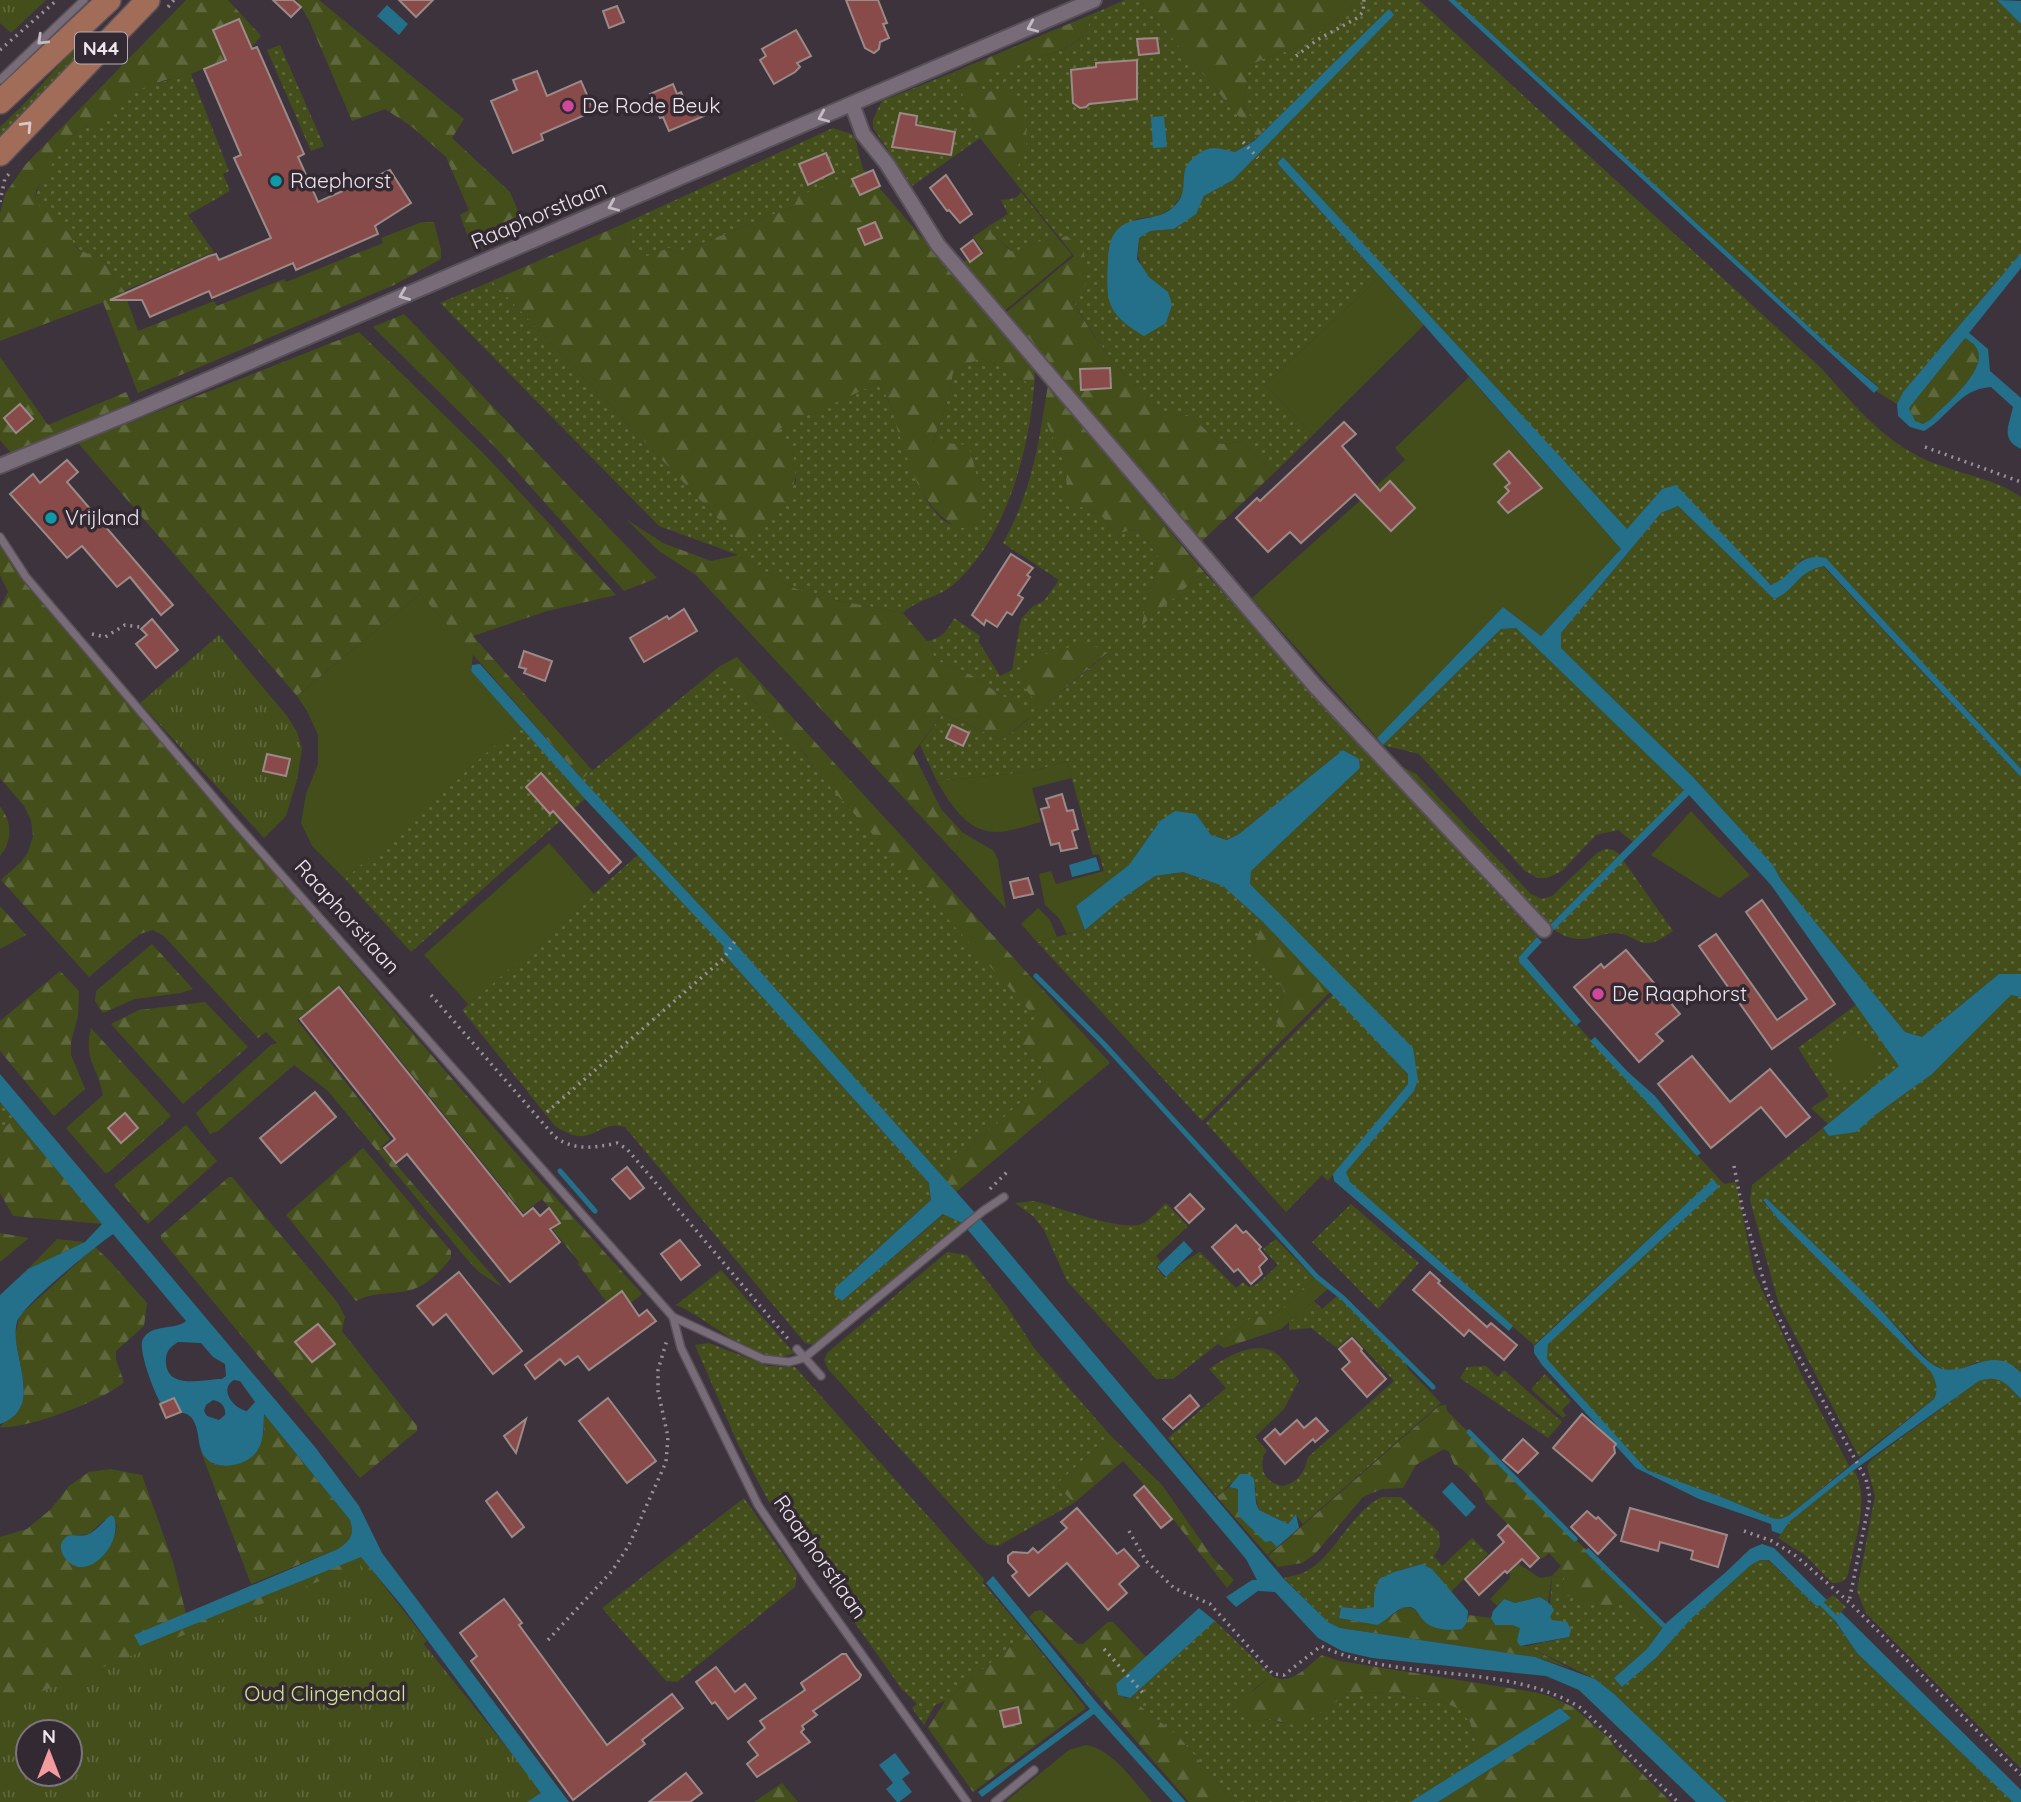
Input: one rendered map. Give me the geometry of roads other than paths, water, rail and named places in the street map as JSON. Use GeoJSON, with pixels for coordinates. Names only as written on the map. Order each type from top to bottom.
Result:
{"type":"FeatureCollection","features":[{"type":"Feature","properties":{"kind":"main road","name":"N44"},"geometry":{"type":"LineString","coordinates":[[0,102],[109,0]]}},
{"type":"Feature","properties":{"kind":"main road","name":"N44"},"geometry":{"type":"LineString","coordinates":[[0,154],[148,0]]}},
{"type":"Feature","properties":{"kind":"street","name":"Raaphorstlaan"},"geometry":{"type":"LineString","coordinates":[[0,466],[137,410],[1094,0]]}},
{"type":"Feature","properties":{"kind":"street"},"geometry":{"type":"LineString","coordinates":[[852,104],[863,134],[887,164],[937,245],[1315,686],[1544,930]]}},
{"type":"Feature","properties":{"kind":"lane","name":"N44"},"geometry":{"type":"LineString","coordinates":[[0,80],[85,0]]}},
{"type":"Feature","properties":{"kind":"lane","name":"Raaphorstlaan"},"geometry":{"type":"LineString","coordinates":[[0,537],[26,577],[233,820],[673,1317],[763,1359],[789,1362],[804,1358]]}},
{"type":"Feature","properties":{"kind":"lane"},"geometry":{"type":"LineString","coordinates":[[804,1358],[978,1215],[1004,1197]]}},
{"type":"Feature","properties":{"kind":"lane","name":"Raaphorstlaan"},"geometry":{"type":"LineString","coordinates":[[673,1317],[681,1348],[758,1505],[967,1802]]}},
{"type":"Feature","properties":{"kind":"lane"},"geometry":{"type":"LineString","coordinates":[[797,1349],[821,1376]]}},
{"type":"Feature","properties":{"kind":"lane"},"geometry":{"type":"LineString","coordinates":[[995,1802],[1034,1770]]}},
{"type":"Feature","properties":{"kind":"water"},"geometry":{"type":"Polygon","coordinates":[[[1448,0],[1455,0],[1835,351],[1879,388],[1874,393],[1448,0]]]}},
{"type":"Feature","properties":{"kind":"water"},"geometry":{"type":"Polygon","coordinates":[[[1997,0],[2021,1],[2021,24],[1997,0]]]}},
{"type":"Feature","properties":{"kind":"water"},"geometry":{"type":"Polygon","coordinates":[[[387,5],[408,24],[399,35],[377,16],[387,5]]]}},
{"type":"Feature","properties":{"kind":"water"},"geometry":{"type":"Polygon","coordinates":[[[1389,9],[1394,15],[1233,180],[1204,196],[1196,214],[1174,229],[1150,231],[1139,238],[1137,259],[1149,277],[1168,292],[1172,305],[1166,323],[1144,336],[1131,328],[1115,313],[1108,297],[1109,249],[1117,230],[1129,222],[1158,216],[1171,209],[1180,200],[1185,170],[1193,159],[1210,149],[1235,152],[1254,141],[1389,9]]]}},
{"type":"Feature","properties":{"kind":"water"},"geometry":{"type":"Polygon","coordinates":[[[1164,116],[1167,147],[1153,148],[1151,117],[1164,116]]]}},
{"type":"Feature","properties":{"kind":"water"},"geometry":{"type":"Polygon","coordinates":[[[1283,157],[1627,529],[1662,489],[1676,485],[1771,585],[1808,558],[1826,558],[2021,769],[2021,777],[1824,566],[1807,572],[1774,599],[1678,506],[1661,513],[1561,633],[1561,648],[1693,777],[1773,865],[1781,880],[1905,1032],[1922,1037],[1999,974],[2021,974],[2021,997],[2011,995],[1932,1074],[1856,1132],[1829,1136],[1823,1128],[1899,1066],[1771,885],[1689,795],[1554,930],[1548,927],[1684,790],[1516,628],[1501,629],[1383,745],[1377,738],[1503,607],[1541,636],[1621,549],[1277,163],[1283,157]]]}},
{"type":"Feature","properties":{"kind":"water"},"geometry":{"type":"Polygon","coordinates":[[[2021,253],[2021,268],[1969,333],[1988,349],[1990,371],[2021,398],[2021,449],[2010,441],[2008,436],[2013,407],[1991,387],[1980,389],[1963,398],[1924,431],[1910,427],[1898,416],[1897,404],[1903,392],[2021,253]],[[1965,338],[1909,408],[1915,421],[1923,424],[1930,420],[1971,377],[1979,357],[1976,347],[1965,338]]]}},
{"type":"Feature","properties":{"kind":"water"},"geometry":{"type":"Polygon","coordinates":[[[480,664],[582,779],[734,942],[984,1223],[1283,1578],[1328,1622],[1340,1628],[1535,1657],[1595,1679],[1727,1802],[1696,1802],[1579,1690],[1546,1676],[1372,1658],[1342,1651],[1318,1638],[1275,1592],[1258,1591],[1236,1607],[1226,1597],[1252,1580],[1257,1580],[1246,1559],[962,1223],[943,1214],[842,1301],[834,1295],[835,1288],[931,1200],[929,1183],[723,953],[724,947],[585,799],[471,671],[472,665],[480,664]]]}},
{"type":"Feature","properties":{"kind":"water"},"geometry":{"type":"Polygon","coordinates":[[[1343,750],[1359,759],[1360,768],[1251,871],[1250,884],[1413,1048],[1418,1080],[1414,1091],[1346,1172],[1350,1182],[1513,1326],[1509,1331],[1334,1181],[1333,1174],[1408,1084],[1408,1074],[1263,922],[1223,886],[1183,872],[1155,876],[1123,898],[1085,930],[1076,906],[1129,865],[1160,821],[1175,811],[1196,814],[1211,835],[1227,840],[1239,834],[1343,750]]]}},
{"type":"Feature","properties":{"kind":"water"},"geometry":{"type":"Polygon","coordinates":[[[1096,857],[1100,870],[1072,877],[1069,865],[1096,857]]]}},
{"type":"Feature","properties":{"kind":"water"},"geometry":{"type":"Polygon","coordinates":[[[1537,937],[1542,942],[1527,958],[1581,1021],[1576,1026],[1519,962],[1519,957],[1537,937]]]}},
{"type":"Feature","properties":{"kind":"water"},"geometry":{"type":"Polygon","coordinates":[[[1595,1037],[1655,1096],[1701,1153],[1697,1156],[1590,1041],[1595,1037]]]}},
{"type":"Feature","properties":{"kind":"water"},"geometry":{"type":"Polygon","coordinates":[[[0,1074],[315,1447],[359,1506],[382,1553],[569,1802],[527,1802],[541,1793],[402,1606],[361,1557],[140,1646],[134,1635],[338,1549],[350,1537],[350,1520],[264,1414],[260,1446],[252,1456],[239,1463],[224,1466],[210,1462],[205,1457],[191,1417],[169,1410],[159,1400],[142,1352],[143,1339],[147,1334],[186,1321],[113,1234],[60,1276],[17,1322],[17,1349],[24,1392],[21,1405],[14,1416],[0,1424],[0,1295],[28,1269],[85,1242],[102,1224],[0,1102],[0,1074]],[[178,1342],[170,1348],[166,1356],[166,1364],[173,1377],[197,1381],[222,1379],[226,1376],[225,1364],[213,1357],[201,1343],[178,1342]],[[234,1380],[229,1384],[228,1393],[233,1403],[247,1411],[255,1402],[240,1381],[234,1380]],[[213,1400],[206,1405],[204,1411],[207,1416],[219,1420],[225,1415],[224,1407],[219,1402],[213,1400]]]}},
{"type":"Feature","properties":{"kind":"water"},"geometry":{"type":"Polygon","coordinates":[[[1713,1179],[1719,1187],[1548,1344],[1547,1359],[1647,1470],[1780,1519],[1788,1516],[1934,1399],[1936,1386],[1931,1372],[1778,1219],[1763,1200],[1766,1198],[1863,1292],[1932,1364],[1943,1369],[1955,1369],[1998,1360],[2010,1364],[2021,1373],[2021,1399],[2003,1382],[1993,1379],[1979,1381],[1854,1470],[1789,1522],[1781,1534],[1772,1531],[1771,1524],[1699,1499],[1636,1468],[1542,1365],[1534,1353],[1534,1346],[1713,1179]]]}},
{"type":"Feature","properties":{"kind":"water"},"geometry":{"type":"Polygon","coordinates":[[[1184,1241],[1193,1251],[1166,1277],[1157,1267],[1184,1241]]]}},
{"type":"Feature","properties":{"kind":"water"},"geometry":{"type":"Polygon","coordinates":[[[1240,1474],[1249,1474],[1254,1479],[1259,1510],[1288,1524],[1296,1514],[1299,1528],[1277,1547],[1271,1541],[1265,1542],[1238,1515],[1238,1489],[1229,1487],[1240,1474]]]}},
{"type":"Feature","properties":{"kind":"water"},"geometry":{"type":"Polygon","coordinates":[[[1452,1482],[1476,1507],[1466,1517],[1442,1492],[1452,1482]]]}},
{"type":"Feature","properties":{"kind":"water"},"geometry":{"type":"Polygon","coordinates":[[[111,1515],[116,1524],[115,1532],[104,1555],[91,1565],[83,1567],[68,1562],[61,1547],[65,1538],[90,1534],[111,1515]]]}},
{"type":"Feature","properties":{"kind":"water"},"geometry":{"type":"Polygon","coordinates":[[[1762,1544],[1774,1548],[1827,1600],[1817,1607],[1769,1560],[1760,1560],[1691,1619],[1656,1658],[1622,1687],[1614,1678],[1647,1649],[1663,1627],[1658,1620],[1665,1624],[1750,1549],[1762,1544]]]}},
{"type":"Feature","properties":{"kind":"water"},"geometry":{"type":"Polygon","coordinates":[[[1422,1564],[1432,1569],[1468,1611],[1467,1622],[1462,1629],[1447,1630],[1432,1626],[1410,1607],[1400,1609],[1377,1625],[1339,1618],[1341,1607],[1374,1607],[1374,1593],[1379,1579],[1422,1564]]]}},
{"type":"Feature","properties":{"kind":"water"},"geometry":{"type":"Polygon","coordinates":[[[993,1576],[1097,1703],[1186,1802],[1173,1802],[1094,1714],[982,1797],[978,1792],[1090,1709],[986,1583],[993,1576]]]}},
{"type":"Feature","properties":{"kind":"water"},"geometry":{"type":"Polygon","coordinates":[[[1540,1597],[1554,1610],[1550,1617],[1552,1620],[1567,1622],[1571,1630],[1569,1637],[1520,1646],[1517,1641],[1520,1628],[1495,1625],[1491,1618],[1493,1611],[1504,1599],[1515,1603],[1540,1597]]]}},
{"type":"Feature","properties":{"kind":"water"},"geometry":{"type":"Polygon","coordinates":[[[1199,1608],[1215,1621],[1130,1698],[1118,1695],[1116,1684],[1199,1608]]]}},
{"type":"Feature","properties":{"kind":"water"},"geometry":{"type":"Polygon","coordinates":[[[1841,1612],[2021,1790],[2021,1802],[2013,1802],[1857,1653],[1834,1619],[1841,1612]]]}},
{"type":"Feature","properties":{"kind":"water"},"geometry":{"type":"Polygon","coordinates":[[[1560,1708],[1571,1718],[1438,1802],[1410,1802],[1560,1708]]]}},
{"type":"Feature","properties":{"kind":"water"},"geometry":{"type":"Polygon","coordinates":[[[895,1753],[910,1773],[902,1779],[912,1792],[899,1802],[886,1789],[893,1783],[879,1765],[895,1753]]]}},
{"type":"Feature","properties":{"kind":"waterway"},"geometry":{"type":"LineString","coordinates":[[1036,976],[1103,1043],[1317,1277],[1343,1298],[1433,1387]]}},
{"type":"Feature","properties":{"kind":"waterway"},"geometry":{"type":"LineString","coordinates":[[560,1171],[595,1211]]}},
{"type":"Feature","properties":{"kind":"waterway"},"geometry":{"type":"LineString","coordinates":[[1469,1432],[1575,1539]]}},
{"type":"Feature","properties":{"kind":"waterway"},"geometry":{"type":"LineString","coordinates":[[1588,1551],[1663,1625]]}},
{"type":"Feature","properties":{"kind":"waterway"},"geometry":{"type":"LineString","coordinates":[[1819,1601],[1839,1621]]}},
{"type":"Feature","properties":{"kind":"place","name":"De Rode Beuk"},"geometry":{"type":"Point","coordinates":[568,106]}},
{"type":"Feature","properties":{"kind":"place","name":"Raephorst"},"geometry":{"type":"Point","coordinates":[276,181]}},
{"type":"Feature","properties":{"kind":"place","name":"Vrijland"},"geometry":{"type":"Point","coordinates":[51,518]}},
{"type":"Feature","properties":{"kind":"place","name":"De Raaphorst"},"geometry":{"type":"Point","coordinates":[1598,994]}},
{"type":"Feature","properties":{"kind":"park label","name":"Oud Clingendaal"},"geometry":{"type":"Point","coordinates":[325,1694]}}]}
